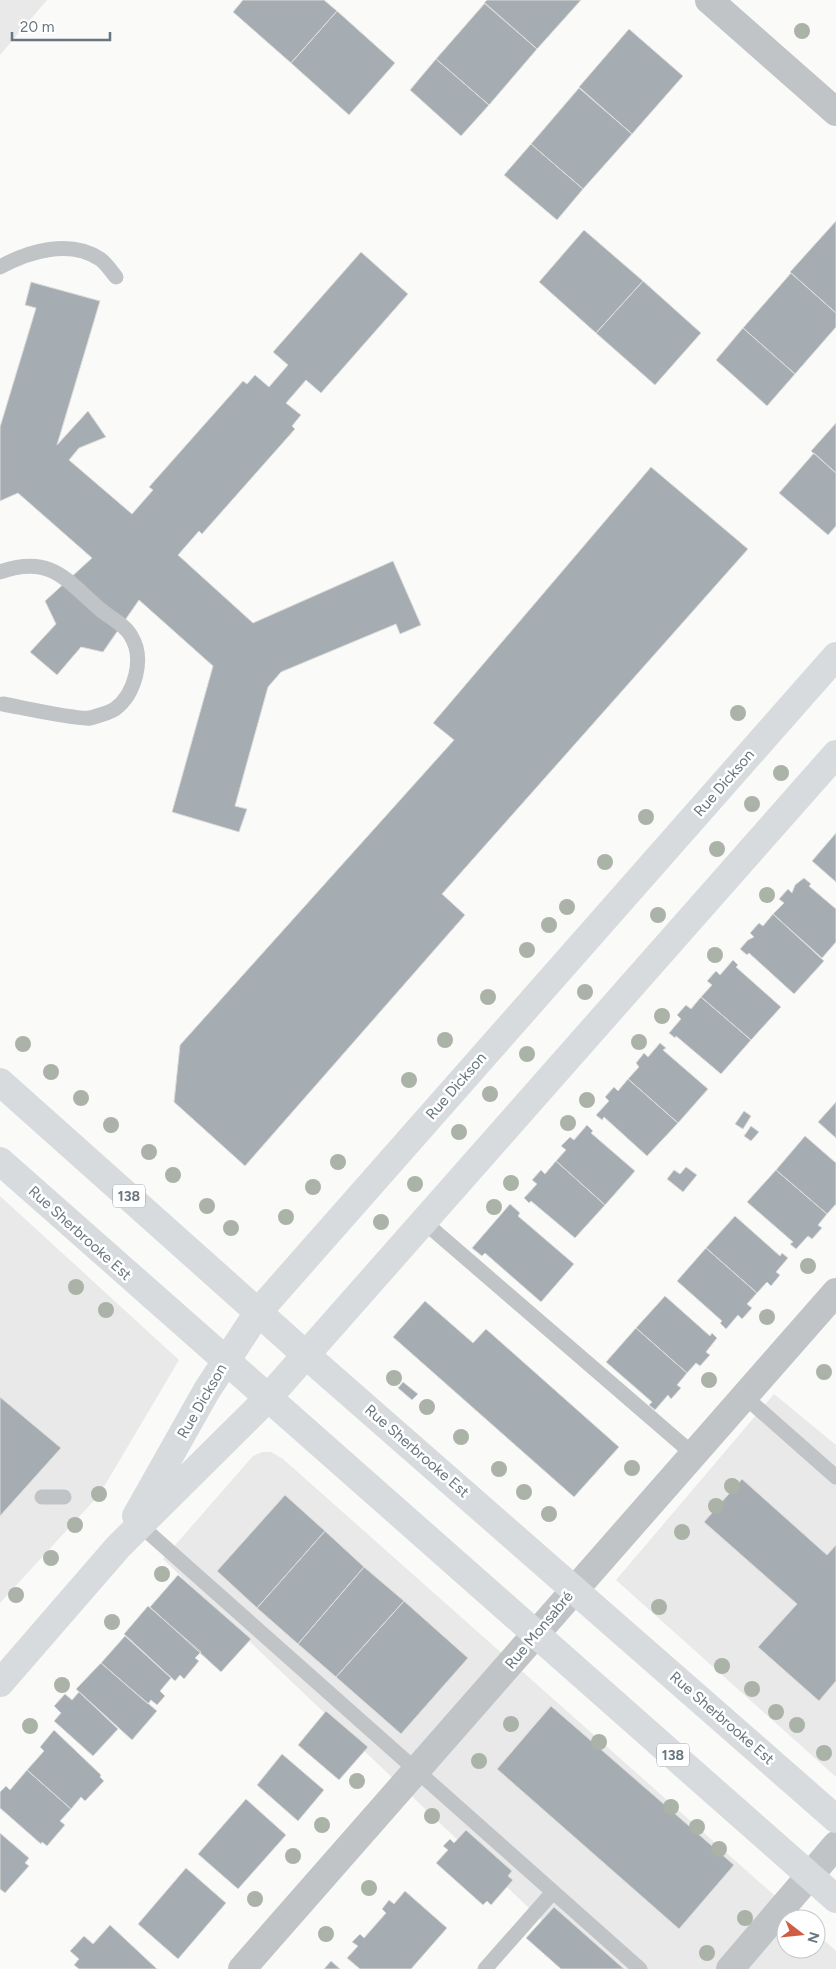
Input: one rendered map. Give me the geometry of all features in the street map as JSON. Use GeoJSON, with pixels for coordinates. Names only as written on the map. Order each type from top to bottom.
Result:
{"type":"FeatureCollection","features":[{"type":"Feature","properties":{"kind":"main road","name":"Rue Dickson"},"geometry":{"type":"LineString","coordinates":[[118,1547],[225,1361],[258,1311],[836,656]]}},
{"type":"Feature","properties":{"kind":"main road","name":"Rue Dickson"},"geometry":{"type":"LineString","coordinates":[[0,1683],[118,1547],[267,1399],[836,754]]}},
{"type":"Feature","properties":{"kind":"main road","name":"Rue Sherbrooke Est"},"geometry":{"type":"LineString","coordinates":[[0,1082],[306,1354],[836,1819]]}},
{"type":"Feature","properties":{"kind":"main road","name":"Rue Sherbrooke Est"},"geometry":{"type":"LineString","coordinates":[[0,1161],[267,1399],[836,1898]]}},
{"type":"Feature","properties":{"kind":"street"},"geometry":{"type":"LineString","coordinates":[[709,0],[836,112]]}},
{"type":"Feature","properties":{"kind":"street","name":"Rue Monsabré"},"geometry":{"type":"LineString","coordinates":[[242,1969],[536,1634],[574,1588],[836,1292]]}},
{"type":"Feature","properties":{"kind":"street"},"geometry":{"type":"LineString","coordinates":[[730,1969],[836,1845]]}},
{"type":"Feature","properties":{"kind":"lane"},"geometry":{"type":"LineString","coordinates":[[0,267],[44,249],[81,251],[101,260],[116,277]]}},
{"type":"Feature","properties":{"kind":"lane"},"geometry":{"type":"LineString","coordinates":[[0,572],[19,565],[38,566],[54,570],[131,635],[136,653],[136,674],[131,688],[128,695],[114,710],[88,718],[1,703]]}},
{"type":"Feature","properties":{"kind":"lane"},"geometry":{"type":"LineString","coordinates":[[423,1221],[693,1454]]}},
{"type":"Feature","properties":{"kind":"lane"},"geometry":{"type":"LineString","coordinates":[[744,1396],[836,1477]]}},
{"type":"Feature","properties":{"kind":"lane"},"geometry":{"type":"LineString","coordinates":[[42,1497],[64,1497]]}},
{"type":"Feature","properties":{"kind":"lane"},"geometry":{"type":"LineString","coordinates":[[140,1525],[640,1969]]}},
{"type":"Feature","properties":{"kind":"lane"},"geometry":{"type":"LineString","coordinates":[[485,1969],[553,1892]]}},
{"type":"Feature","properties":{"kind":"shaded area"},"geometry":{"type":"Polygon","coordinates":[[[0,0],[47,0],[0,55],[0,0]]]}},
{"type":"Feature","properties":{"kind":"shaded area"},"geometry":{"type":"Polygon","coordinates":[[[0,1196],[179,1360],[99,1495],[0,1603],[0,1196]]]}},
{"type":"Feature","properties":{"kind":"shaded area"},"geometry":{"type":"Polygon","coordinates":[[[774,1394],[836,1445],[836,1777],[616,1580],[774,1394]]]}},
{"type":"Feature","properties":{"kind":"shaded area"},"geometry":{"type":"Polygon","coordinates":[[[262,1452],[271,1452],[283,1459],[790,1909],[776,1909],[776,1959],[826,1959],[826,1942],[836,1951],[836,1969],[593,1969],[163,1559],[253,1456],[262,1452]]]}},
{"type":"Feature","properties":{"kind":"building"},"geometry":{"type":"Polygon","coordinates":[[[243,0],[324,0],[337,11],[291,63],[233,12],[243,0]]]}},
{"type":"Feature","properties":{"kind":"building"},"geometry":{"type":"Polygon","coordinates":[[[487,0],[581,0],[537,49],[484,3],[487,0]]]}},
{"type":"Feature","properties":{"kind":"building"},"geometry":{"type":"Polygon","coordinates":[[[485,3],[537,49],[489,105],[436,59],[485,3]]]}},
{"type":"Feature","properties":{"kind":"building"},"geometry":{"type":"Polygon","coordinates":[[[337,11],[395,63],[349,115],[291,63],[337,11]]]}},
{"type":"Feature","properties":{"kind":"building"},"geometry":{"type":"Polygon","coordinates":[[[629,29],[683,76],[632,134],[579,87],[629,29]]]}},
{"type":"Feature","properties":{"kind":"building"},"geometry":{"type":"Polygon","coordinates":[[[436,59],[489,105],[461,136],[410,90],[436,59]]]}},
{"type":"Feature","properties":{"kind":"building"},"geometry":{"type":"Polygon","coordinates":[[[579,88],[632,134],[583,189],[531,144],[579,88]]]}},
{"type":"Feature","properties":{"kind":"building"},"geometry":{"type":"Polygon","coordinates":[[[531,144],[583,189],[557,220],[504,175],[531,144]]]}},
{"type":"Feature","properties":{"kind":"building"},"geometry":{"type":"Polygon","coordinates":[[[836,221],[836,313],[790,272],[836,221]]]}},
{"type":"Feature","properties":{"kind":"building"},"geometry":{"type":"Polygon","coordinates":[[[584,230],[643,281],[596,333],[539,282],[584,230]]]}},
{"type":"Feature","properties":{"kind":"building"},"geometry":{"type":"Polygon","coordinates":[[[361,252],[408,294],[321,393],[306,380],[286,403],[301,415],[292,426],[295,429],[202,534],[199,531],[178,555],[253,623],[393,561],[421,625],[400,634],[396,624],[281,672],[268,687],[235,806],[247,809],[239,832],[172,812],[213,666],[139,600],[103,652],[81,647],[57,675],[30,652],[56,624],[45,601],[92,558],[18,493],[0,501],[0,427],[36,308],[25,305],[31,282],[100,301],[57,445],[88,411],[106,437],[79,448],[69,460],[132,514],[153,490],[149,487],[243,381],[247,384],[255,375],[269,387],[288,365],[273,352],[361,252]]]}},
{"type":"Feature","properties":{"kind":"building"},"geometry":{"type":"Polygon","coordinates":[[[791,273],[836,313],[836,327],[795,374],[743,328],[791,273]]]}},
{"type":"Feature","properties":{"kind":"building"},"geometry":{"type":"Polygon","coordinates":[[[643,281],[701,333],[655,385],[596,333],[643,281]]]}},
{"type":"Feature","properties":{"kind":"building"},"geometry":{"type":"Polygon","coordinates":[[[743,328],[795,374],[767,406],[716,360],[743,328]]]}},
{"type":"Feature","properties":{"kind":"building"},"geometry":{"type":"Polygon","coordinates":[[[836,423],[836,473],[811,451],[836,423]]]}},
{"type":"Feature","properties":{"kind":"building"},"geometry":{"type":"Polygon","coordinates":[[[814,453],[836,473],[836,526],[828,535],[779,493],[814,453]]]}},
{"type":"Feature","properties":{"kind":"building"},"geometry":{"type":"Polygon","coordinates":[[[651,467],[748,549],[442,894],[465,915],[245,1166],[174,1102],[180,1045],[454,740],[433,723],[651,467]]]}},
{"type":"Feature","properties":{"kind":"building"},"geometry":{"type":"Polygon","coordinates":[[[836,833],[836,882],[812,861],[836,833]]]}},
{"type":"Feature","properties":{"kind":"building"},"geometry":{"type":"Polygon","coordinates":[[[804,878],[811,884],[809,886],[836,909],[836,942],[822,958],[773,914],[784,903],[779,899],[788,889],[792,893],[795,885],[804,878]]]}},
{"type":"Feature","properties":{"kind":"building"},"geometry":{"type":"Polygon","coordinates":[[[773,914],[824,961],[794,994],[749,953],[747,955],[740,949],[748,940],[754,937],[750,933],[759,923],[763,926],[773,914]]]}},
{"type":"Feature","properties":{"kind":"building"},"geometry":{"type":"Polygon","coordinates":[[[733,960],[738,965],[736,967],[781,1007],[751,1040],[701,997],[712,985],[707,981],[716,971],[720,975],[733,960]]]}},
{"type":"Feature","properties":{"kind":"building"},"geometry":{"type":"Polygon","coordinates":[[[701,997],[751,1040],[721,1074],[676,1036],[675,1038],[669,1033],[681,1019],[677,1015],[686,1005],[691,1009],[701,997]]]}},
{"type":"Feature","properties":{"kind":"building"},"geometry":{"type":"Polygon","coordinates":[[[660,1043],[666,1048],[663,1050],[708,1089],[678,1123],[628,1079],[639,1067],[636,1063],[644,1053],[648,1057],[660,1043]]]}},
{"type":"Feature","properties":{"kind":"building"},"geometry":{"type":"Polygon","coordinates":[[[628,1079],[678,1123],[647,1156],[604,1117],[602,1120],[596,1115],[609,1101],[605,1097],[614,1087],[618,1091],[628,1079]]]}},
{"type":"Feature","properties":{"kind":"building"},"geometry":{"type":"Polygon","coordinates":[[[836,1102],[836,1138],[818,1122],[836,1102]]]}},
{"type":"Feature","properties":{"kind":"building"},"geometry":{"type":"Polygon","coordinates":[[[744,1111],[751,1116],[743,1129],[735,1124],[744,1111]]]}},
{"type":"Feature","properties":{"kind":"building"},"geometry":{"type":"Polygon","coordinates":[[[587,1125],[593,1131],[591,1133],[635,1171],[605,1205],[556,1161],[566,1150],[561,1146],[570,1137],[574,1140],[587,1125]]]}},
{"type":"Feature","properties":{"kind":"building"},"geometry":{"type":"Polygon","coordinates":[[[751,1126],[759,1132],[751,1141],[744,1136],[751,1126]]]}},
{"type":"Feature","properties":{"kind":"building"},"geometry":{"type":"Polygon","coordinates":[[[805,1136],[836,1163],[836,1204],[827,1214],[776,1170],[805,1136]]]}},
{"type":"Feature","properties":{"kind":"building"},"geometry":{"type":"Polygon","coordinates":[[[556,1161],[605,1205],[575,1238],[531,1201],[529,1203],[524,1198],[537,1184],[532,1180],[541,1170],[545,1174],[556,1161]]]}},
{"type":"Feature","properties":{"kind":"building"},"geometry":{"type":"Polygon","coordinates":[[[686,1167],[697,1175],[683,1192],[667,1179],[674,1170],[680,1174],[686,1167]]]}},
{"type":"Feature","properties":{"kind":"building"},"geometry":{"type":"Polygon","coordinates":[[[776,1170],[827,1214],[818,1225],[822,1228],[812,1239],[808,1236],[796,1249],[790,1244],[793,1242],[747,1202],[776,1170]]]}},
{"type":"Feature","properties":{"kind":"building"},"geometry":{"type":"Polygon","coordinates":[[[510,1204],[520,1213],[518,1216],[574,1264],[541,1302],[485,1253],[482,1256],[472,1248],[510,1204]]]}},
{"type":"Feature","properties":{"kind":"building"},"geometry":{"type":"Polygon","coordinates":[[[735,1216],[780,1256],[782,1253],[788,1258],[776,1272],[780,1275],[771,1286],[767,1282],[757,1293],[706,1248],[735,1216]]]}},
{"type":"Feature","properties":{"kind":"building"},"geometry":{"type":"Polygon","coordinates":[[[706,1248],[757,1293],[747,1304],[752,1308],[742,1319],[738,1315],[726,1329],[720,1323],[722,1321],[677,1281],[706,1248]]]}},
{"type":"Feature","properties":{"kind":"building"},"geometry":{"type":"Polygon","coordinates":[[[665,1296],[710,1336],[712,1333],[717,1338],[706,1352],[710,1355],[700,1366],[696,1363],[687,1373],[636,1328],[665,1296]]]}},
{"type":"Feature","properties":{"kind":"building"},"geometry":{"type":"Polygon","coordinates":[[[425,1301],[473,1343],[486,1329],[619,1447],[574,1497],[393,1337],[425,1301]]]}},
{"type":"Feature","properties":{"kind":"building"},"geometry":{"type":"Polygon","coordinates":[[[636,1328],[687,1373],[677,1385],[681,1388],[671,1399],[668,1395],[655,1410],[649,1405],[652,1402],[606,1362],[636,1328]]]}},
{"type":"Feature","properties":{"kind":"building"},"geometry":{"type":"Polygon","coordinates":[[[403,1382],[418,1394],[412,1400],[398,1388],[403,1382]]]}},
{"type":"Feature","properties":{"kind":"building"},"geometry":{"type":"Polygon","coordinates":[[[0,1397],[61,1448],[0,1516],[0,1397]]]}},
{"type":"Feature","properties":{"kind":"building"},"geometry":{"type":"Polygon","coordinates":[[[742,1479],[827,1555],[836,1545],[836,1681],[819,1701],[758,1647],[797,1604],[704,1522],[742,1479]]]}},
{"type":"Feature","properties":{"kind":"building"},"geometry":{"type":"Polygon","coordinates":[[[285,1495],[325,1531],[257,1608],[217,1571],[285,1495]]]}},
{"type":"Feature","properties":{"kind":"building"},"geometry":{"type":"Polygon","coordinates":[[[325,1531],[364,1567],[298,1644],[257,1608],[325,1531]]]}},
{"type":"Feature","properties":{"kind":"building"},"geometry":{"type":"Polygon","coordinates":[[[364,1567],[404,1601],[336,1677],[298,1644],[364,1567]]]}},
{"type":"Feature","properties":{"kind":"building"},"geometry":{"type":"Polygon","coordinates":[[[178,1575],[251,1639],[221,1672],[150,1607],[178,1575]]]}},
{"type":"Feature","properties":{"kind":"building"},"geometry":{"type":"Polygon","coordinates":[[[404,1601],[468,1658],[401,1734],[336,1677],[404,1601]]]}},
{"type":"Feature","properties":{"kind":"building"},"geometry":{"type":"Polygon","coordinates":[[[148,1606],[201,1652],[195,1658],[199,1661],[184,1679],[180,1675],[175,1681],[124,1634],[148,1606]]]}},
{"type":"Feature","properties":{"kind":"building"},"geometry":{"type":"Polygon","coordinates":[[[125,1636],[171,1678],[160,1691],[165,1696],[157,1705],[151,1700],[148,1704],[101,1663],[125,1636]]]}},
{"type":"Feature","properties":{"kind":"building"},"geometry":{"type":"Polygon","coordinates":[[[101,1663],[157,1711],[132,1740],[76,1689],[101,1663]]]}},
{"type":"Feature","properties":{"kind":"building"},"geometry":{"type":"Polygon","coordinates":[[[79,1692],[118,1729],[93,1756],[54,1721],[61,1713],[54,1706],[65,1694],[72,1700],[79,1692]]]}},
{"type":"Feature","properties":{"kind":"building"},"geometry":{"type":"Polygon","coordinates":[[[551,1706],[734,1865],[679,1929],[497,1769],[551,1706]]]}},
{"type":"Feature","properties":{"kind":"building"},"geometry":{"type":"Polygon","coordinates":[[[326,1711],[368,1747],[339,1780],[298,1745],[326,1711]]]}},
{"type":"Feature","properties":{"kind":"building"},"geometry":{"type":"Polygon","coordinates":[[[54,1730],[101,1775],[100,1777],[104,1781],[85,1801],[81,1797],[71,1809],[27,1770],[44,1751],[40,1747],[54,1730]]]}},
{"type":"Feature","properties":{"kind":"building"},"geometry":{"type":"Polygon","coordinates":[[[282,1754],[324,1790],[298,1821],[257,1785],[282,1754]]]}},
{"type":"Feature","properties":{"kind":"building"},"geometry":{"type":"Polygon","coordinates":[[[27,1770],[71,1809],[60,1821],[65,1825],[47,1846],[42,1842],[41,1844],[0,1808],[0,1792],[6,1786],[10,1790],[27,1770]]]}},
{"type":"Feature","properties":{"kind":"building"},"geometry":{"type":"Polygon","coordinates":[[[246,1799],[286,1835],[238,1889],[198,1854],[246,1799]]]}},
{"type":"Feature","properties":{"kind":"building"},"geometry":{"type":"Polygon","coordinates":[[[466,1830],[512,1871],[508,1876],[513,1880],[491,1905],[487,1901],[483,1905],[436,1863],[448,1850],[443,1846],[450,1839],[454,1843],[466,1830]]]}},
{"type":"Feature","properties":{"kind":"building"},"geometry":{"type":"Polygon","coordinates":[[[0,1833],[29,1858],[25,1863],[29,1866],[5,1893],[0,1889],[0,1833]]]}},
{"type":"Feature","properties":{"kind":"building"},"geometry":{"type":"Polygon","coordinates":[[[186,1868],[226,1903],[178,1959],[138,1924],[186,1868]]]}},
{"type":"Feature","properties":{"kind":"building"},"geometry":{"type":"Polygon","coordinates":[[[405,1891],[447,1928],[411,1969],[360,1969],[347,1958],[358,1946],[352,1942],[360,1934],[364,1938],[386,1913],[382,1909],[389,1900],[394,1904],[405,1891]]]}},
{"type":"Feature","properties":{"kind":"building"},"geometry":{"type":"Polygon","coordinates":[[[554,1907],[624,1969],[561,1969],[526,1938],[554,1907]]]}},
{"type":"Feature","properties":{"kind":"building"},"geometry":{"type":"Polygon","coordinates":[[[110,1925],[157,1969],[79,1969],[74,1965],[79,1959],[70,1951],[84,1936],[93,1944],[110,1925]]]}},
{"type":"Feature","properties":{"kind":"building"},"geometry":{"type":"Polygon","coordinates":[[[331,1961],[340,1969],[324,1969],[331,1961]]]}}]}
